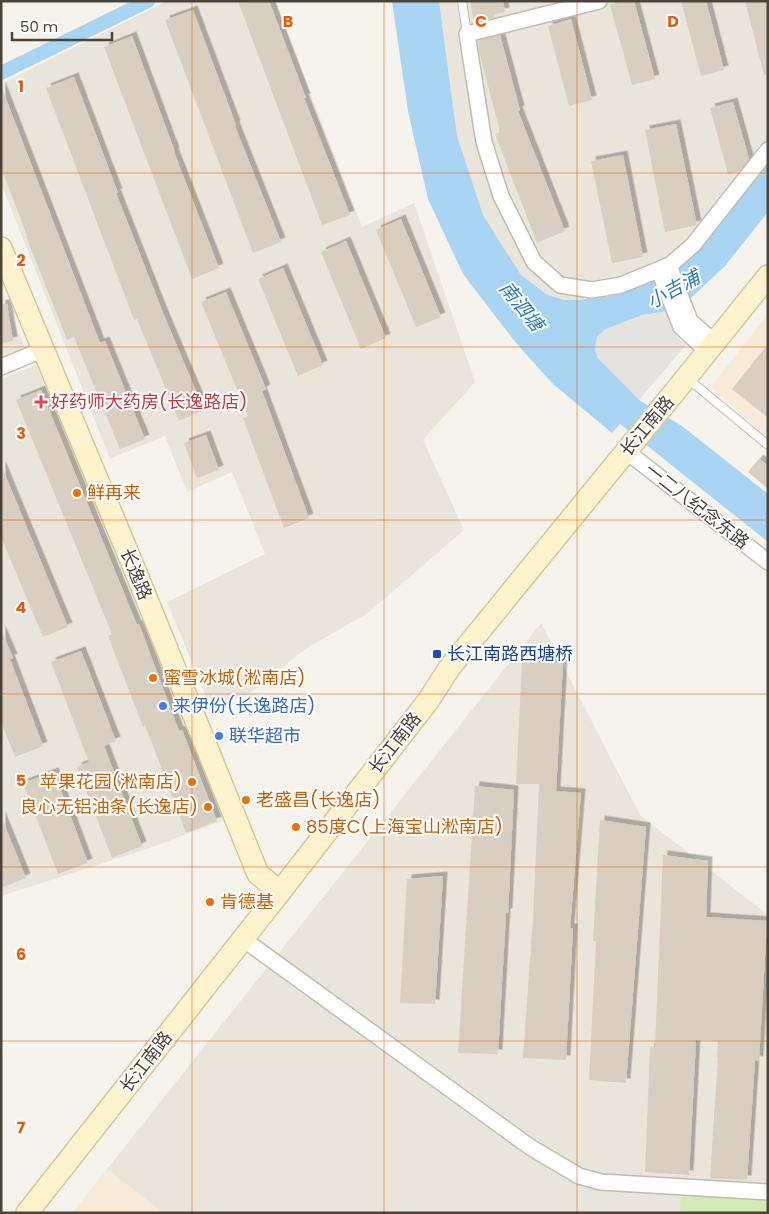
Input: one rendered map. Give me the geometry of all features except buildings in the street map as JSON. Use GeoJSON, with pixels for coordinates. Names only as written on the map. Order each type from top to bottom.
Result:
{"type":"FeatureCollection","features":[{"type":"Feature","properties":{"kind":"main road","name":"长逸路"},"geometry":{"type":"LineString","coordinates":[[1,248],[137,575],[258,874],[280,892]]}},
{"type":"Feature","properties":{"kind":"main road","name":"长江南路"},"geometry":{"type":"LineString","coordinates":[[27,1213],[280,892],[428,700],[450,667],[766,282]]}},
{"type":"Feature","properties":{"kind":"street"},"geometry":{"type":"LineString","coordinates":[[599,1],[468,34],[484,142],[500,196],[534,262],[560,285],[592,290],[666,274],[693,245],[768,150]]}},
{"type":"Feature","properties":{"kind":"street"},"geometry":{"type":"LineString","coordinates":[[666,274],[683,318],[681,327],[711,347]]}},
{"type":"Feature","properties":{"kind":"street"},"geometry":{"type":"LineString","coordinates":[[1,368],[42,350]]}},
{"type":"Feature","properties":{"kind":"street","name":"一二八纪念东路"},"geometry":{"type":"LineString","coordinates":[[632,444],[768,562]]}},
{"type":"Feature","properties":{"kind":"street"},"geometry":{"type":"LineString","coordinates":[[243,939],[530,1147],[579,1176],[601,1182],[768,1192]]}},
{"type":"Feature","properties":{"kind":"lane"},"geometry":{"type":"LineString","coordinates":[[462,1],[468,34]]}},
{"type":"Feature","properties":{"kind":"lane"},"geometry":{"type":"LineString","coordinates":[[683,382],[768,445]]}},
{"type":"Feature","properties":{"kind":"shaded area"},"geometry":{"type":"Polygon","coordinates":[[[167,1],[275,1],[362,227],[414,203],[475,382],[423,440],[464,530],[368,613],[305,649],[255,690],[212,711],[167,602],[265,554],[232,472],[187,492],[165,436],[110,459],[1,183],[1,84],[167,1]]]}},
{"type":"Feature","properties":{"kind":"shaded area"},"geometry":{"type":"Polygon","coordinates":[[[439,1],[768,1],[768,162],[685,264],[650,283],[625,291],[581,300],[564,300],[546,294],[521,275],[483,215],[457,136],[439,1]]]}},
{"type":"Feature","properties":{"kind":"shaded area"},"geometry":{"type":"Polygon","coordinates":[[[1,292],[25,348],[1,358],[1,292]]]}},
{"type":"Feature","properties":{"kind":"shaded area"},"geometry":{"type":"Polygon","coordinates":[[[666,311],[677,337],[686,345],[639,400],[598,358],[595,350],[597,337],[606,329],[619,323],[642,315],[666,311]]]}},
{"type":"Feature","properties":{"kind":"shaded area"},"geometry":{"type":"Polygon","coordinates":[[[768,314],[768,437],[711,387],[768,314]]]}},
{"type":"Feature","properties":{"kind":"shaded area"},"geometry":{"type":"Polygon","coordinates":[[[36,365],[224,820],[147,849],[1,896],[1,379],[36,365]]]}},
{"type":"Feature","properties":{"kind":"shaded area"},"geometry":{"type":"Polygon","coordinates":[[[541,623],[640,815],[768,915],[768,1199],[682,1195],[680,1213],[163,1213],[107,1169],[541,623]]]}},
{"type":"Feature","properties":{"kind":"shaded area"},"geometry":{"type":"Polygon","coordinates":[[[107,1169],[163,1213],[72,1213],[107,1169]]]}},
{"type":"Feature","properties":{"kind":"green space"},"geometry":{"type":"Polygon","coordinates":[[[681,1195],[768,1199],[768,1213],[680,1213],[681,1195]]]}},
{"type":"Feature","properties":{"kind":"water"},"geometry":{"type":"Polygon","coordinates":[[[392,1],[439,1],[457,136],[483,215],[521,275],[546,294],[564,300],[581,300],[625,291],[650,283],[684,264],[768,162],[768,212],[725,266],[692,297],[666,311],[642,315],[606,329],[597,337],[595,350],[598,358],[639,400],[682,426],[768,494],[768,542],[620,424],[612,433],[553,384],[516,343],[463,274],[428,199],[408,111],[392,1]]]}},
{"type":"Feature","properties":{"kind":"waterway"},"geometry":{"type":"LineString","coordinates":[[1,73],[148,1]]}},
{"type":"Feature","properties":{"kind":"place","name":"好药师大药房(长逸路店)"},"geometry":{"type":"Point","coordinates":[41,402]}},
{"type":"Feature","properties":{"kind":"place","name":"鲜再来"},"geometry":{"type":"Point","coordinates":[77,493]}},
{"type":"Feature","properties":{"kind":"place","name":"长江南路西塘桥"},"geometry":{"type":"Point","coordinates":[437,654]}},
{"type":"Feature","properties":{"kind":"place","name":"蜜雪冰城(淞南店)"},"geometry":{"type":"Point","coordinates":[153,678]}},
{"type":"Feature","properties":{"kind":"place","name":"来伊份(长逸路店)"},"geometry":{"type":"Point","coordinates":[163,706]}},
{"type":"Feature","properties":{"kind":"place","name":"联华超市"},"geometry":{"type":"Point","coordinates":[219,736]}},
{"type":"Feature","properties":{"kind":"place","name":"苹果花园(淞南店)"},"geometry":{"type":"Point","coordinates":[192,782]}},
{"type":"Feature","properties":{"kind":"place","name":"老盛昌(长逸店)"},"geometry":{"type":"Point","coordinates":[246,800]}},
{"type":"Feature","properties":{"kind":"place","name":"良心无铝油条(长逸店)"},"geometry":{"type":"Point","coordinates":[208,807]}},
{"type":"Feature","properties":{"kind":"place","name":"85度C(上海宝山淞南店)"},"geometry":{"type":"Point","coordinates":[296,827]}},
{"type":"Feature","properties":{"kind":"place","name":"肯德基"},"geometry":{"type":"Point","coordinates":[210,902]}},
{"type":"Feature","properties":{"kind":"water label","name":"小吉浦"},"geometry":{"type":"Point","coordinates":[673,289]}},
{"type":"Feature","properties":{"kind":"water label","name":"南泗塘"},"geometry":{"type":"Point","coordinates":[522,306]}}]}
